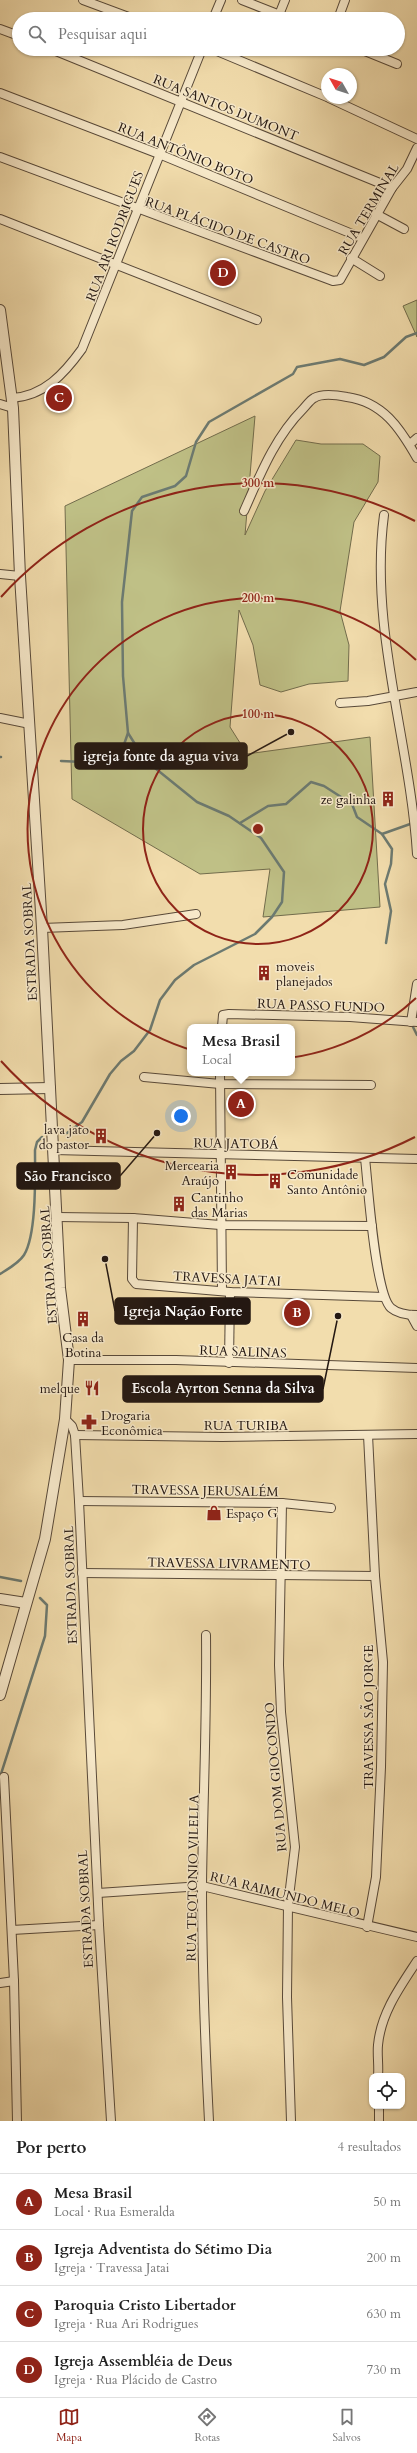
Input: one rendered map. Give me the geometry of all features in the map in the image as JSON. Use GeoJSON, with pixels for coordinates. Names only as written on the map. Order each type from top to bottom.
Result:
{"type":"FeatureCollection","features":[{"type":"Feature","properties":{"kind":"street"},"geometry":{"type":"LineString","coordinates":[[83,0],[115,12]]}},
{"type":"Feature","properties":{"kind":"street"},"geometry":{"type":"LineString","coordinates":[[216,12],[221,0]]}},
{"type":"Feature","properties":{"kind":"street"},"geometry":{"type":"LineString","coordinates":[[242,0],[274,12]]}},
{"type":"Feature","properties":{"kind":"street"},"geometry":{"type":"LineString","coordinates":[[280,12],[285,0]]}},
{"type":"Feature","properties":{"kind":"street"},"geometry":{"type":"LineString","coordinates":[[341,12],[345,0]]}},
{"type":"Feature","properties":{"kind":"street"},"geometry":{"type":"LineString","coordinates":[[0,29],[12,33]]}},
{"type":"Feature","properties":{"kind":"street","name":"RUA SANTOS DUMONT"},"geometry":{"type":"LineString","coordinates":[[68,56],[392,188]]}},
{"type":"Feature","properties":{"kind":"street","name":"RUA ARI RODRIGUES"},"geometry":{"type":"LineString","coordinates":[[12,403],[40,391],[72,363],[82,349],[90,333],[117,264],[136,209],[199,56]]}},
{"type":"Feature","properties":{"kind":"street"},"geometry":{"type":"LineString","coordinates":[[229,56],[321,95]]}},
{"type":"Feature","properties":{"kind":"street"},"geometry":{"type":"LineString","coordinates":[[377,56],[397,64]]}},
{"type":"Feature","properties":{"kind":"street","name":"RUA ANTÔNIO BOTO"},"geometry":{"type":"LineString","coordinates":[[0,93],[159,154],[362,238]]}},
{"type":"Feature","properties":{"kind":"street"},"geometry":{"type":"LineString","coordinates":[[341,104],[417,139]]}},
{"type":"Feature","properties":{"kind":"street","name":"RUA TERMINAL"},"geometry":{"type":"LineString","coordinates":[[336,280],[340,280],[376,214],[392,188],[407,169],[417,148]]}},
{"type":"Feature","properties":{"kind":"street","name":"RUA PLÁCIDO DE CASTRO"},"geometry":{"type":"LineString","coordinates":[[0,157],[136,209],[333,281],[336,280]]}},
{"type":"Feature","properties":{"kind":"street"},"geometry":{"type":"LineString","coordinates":[[376,214],[404,229]]}},
{"type":"Feature","properties":{"kind":"street"},"geometry":{"type":"LineString","coordinates":[[0,219],[257,320]]}},
{"type":"Feature","properties":{"kind":"street"},"geometry":{"type":"LineString","coordinates":[[351,258],[380,276]]}},
{"type":"Feature","properties":{"kind":"street","name":"ESTRADA SOBRAL"},"geometry":{"type":"LineString","coordinates":[[0,310],[12,403],[20,576],[42,928],[60,1288],[69,1360],[65,1418],[72,1426],[75,1435],[98,1893],[98,1925],[111,2121]]}},
{"type":"Feature","properties":{"kind":"street"},"geometry":{"type":"LineString","coordinates":[[244,511],[272,451],[290,422],[314,398],[337,396],[364,400],[375,406],[396,425],[410,444],[417,458]]}},
{"type":"Feature","properties":{"kind":"street"},"geometry":{"type":"LineString","coordinates":[[0,404],[12,403]]}},
{"type":"Feature","properties":{"kind":"street"},"geometry":{"type":"LineString","coordinates":[[410,444],[417,438]]}},
{"type":"Feature","properties":{"kind":"street"},"geometry":{"type":"LineString","coordinates":[[384,515],[382,542],[383,630],[395,697],[417,854]]}},
{"type":"Feature","properties":{"kind":"street"},"geometry":{"type":"LineString","coordinates":[[0,574],[20,576]]}},
{"type":"Feature","properties":{"kind":"street"},"geometry":{"type":"LineString","coordinates":[[340,703],[395,697],[417,692]]}},
{"type":"Feature","properties":{"kind":"street"},"geometry":{"type":"LineString","coordinates":[[0,718],[30,724]]}},
{"type":"Feature","properties":{"kind":"street"},"geometry":{"type":"LineString","coordinates":[[42,928],[123,925],[196,914]]}},
{"type":"Feature","properties":{"kind":"street"},"geometry":{"type":"LineString","coordinates":[[414,1022],[417,984]]}},
{"type":"Feature","properties":{"kind":"street","name":"RUA PASSO FUNDO"},"geometry":{"type":"LineString","coordinates":[[222,1024],[223,1015],[350,1017],[414,1022]]}},
{"type":"Feature","properties":{"kind":"street"},"geometry":{"type":"LineString","coordinates":[[220,1076],[220,1225],[226,1291],[229,1363]]}},
{"type":"Feature","properties":{"kind":"street"},"geometry":{"type":"LineString","coordinates":[[144,1077],[220,1084],[371,1085]]}},
{"type":"Feature","properties":{"kind":"street"},"geometry":{"type":"LineString","coordinates":[[0,1089],[50,1088]]}},
{"type":"Feature","properties":{"kind":"street","name":"RUA JATOBÁ"},"geometry":{"type":"LineString","coordinates":[[54,1150],[417,1159]]}},
{"type":"Feature","properties":{"kind":"street"},"geometry":{"type":"LineString","coordinates":[[365,1158],[372,1226],[384,1297],[391,1307],[411,1315],[417,1326]]}},
{"type":"Feature","properties":{"kind":"street"},"geometry":{"type":"LineString","coordinates":[[57,1217],[133,1218],[220,1225],[372,1226]]}},
{"type":"Feature","properties":{"kind":"street","name":"TRAVESSA JATAI"},"geometry":{"type":"LineString","coordinates":[[133,1218],[134,1283],[226,1291],[384,1297]]}},
{"type":"Feature","properties":{"kind":"street","name":"RUA SALINAS"},"geometry":{"type":"LineString","coordinates":[[69,1360],[417,1368]]}},
{"type":"Feature","properties":{"kind":"street"},"geometry":{"type":"LineString","coordinates":[[0,1695],[45,1539],[65,1418]]}},
{"type":"Feature","properties":{"kind":"street","name":"TRAVESSA SÃO JORGE"},"geometry":{"type":"LineString","coordinates":[[367,1927],[376,1877],[381,1767],[383,1662],[375,1576],[368,1434]]}},
{"type":"Feature","properties":{"kind":"street","name":"RUA TURIBA"},"geometry":{"type":"LineString","coordinates":[[75,1435],[237,1437],[417,1434]]}},
{"type":"Feature","properties":{"kind":"street","name":"TRAVESSA JERUSALÉM"},"geometry":{"type":"LineString","coordinates":[[79,1501],[282,1503],[331,1508]]}},
{"type":"Feature","properties":{"kind":"street","name":"RUA DOM GIOCONDO"},"geometry":{"type":"LineString","coordinates":[[282,1503],[279,1575],[281,1712],[294,1847],[288,1905],[287,1997],[292,2121]]}},
{"type":"Feature","properties":{"kind":"street","name":"TRAVESSA LIVRAMENTO"},"geometry":{"type":"LineString","coordinates":[[82,1574],[375,1576]]}},
{"type":"Feature","properties":{"kind":"street"},"geometry":{"type":"LineString","coordinates":[[0,1599],[26,1603]]}},
{"type":"Feature","properties":{"kind":"street","name":"RUA TEOTONIO VILELLA"},"geometry":{"type":"LineString","coordinates":[[206,1635],[207,1705],[202,1886],[209,2121]]}},
{"type":"Feature","properties":{"kind":"street"},"geometry":{"type":"LineString","coordinates":[[4,1777],[14,1982],[17,2121]]}},
{"type":"Feature","properties":{"kind":"street","name":"RUA RAIMUNDO MELO"},"geometry":{"type":"LineString","coordinates":[[98,1893],[202,1886],[288,1905],[367,1927],[417,1937]]}},
{"type":"Feature","properties":{"kind":"street"},"geometry":{"type":"LineString","coordinates":[[12,1930],[98,1925]]}},
{"type":"Feature","properties":{"kind":"street"},"geometry":{"type":"LineString","coordinates":[[378,2073],[378,2047],[383,2020],[417,1961]]}},
{"type":"Feature","properties":{"kind":"street"},"geometry":{"type":"LineString","coordinates":[[0,1983],[14,1982]]}},
{"type":"Feature","properties":{"kind":"street"},"geometry":{"type":"LineString","coordinates":[[379,2109],[379,2121]]}},
{"type":"Feature","properties":{"kind":"green space"},"geometry":{"type":"Polygon","coordinates":[[[417,300],[417,337],[403,306],[417,300]]]}},
{"type":"Feature","properties":{"kind":"green space"},"geometry":{"type":"Polygon","coordinates":[[[255,416],[245,535],[265,491],[296,440],[321,444],[363,444],[380,456],[378,482],[354,522],[340,611],[349,645],[348,681],[309,684],[281,692],[260,685],[253,645],[239,610],[230,727],[247,754],[370,737],[380,907],[263,917],[270,869],[200,874],[72,799],[65,506],[255,416]]]}},
{"type":"Feature","properties":{"kind":"waterway"},"geometry":{"type":"LineString","coordinates":[[67,1133],[82,1122],[110,1074],[121,1061],[134,1051],[150,1030],[160,1000],[175,980],[194,965],[255,934],[272,917],[282,902],[284,872],[261,838],[229,816],[197,802],[145,760],[128,733],[123,676],[122,602],[132,511],[142,497],[175,486],[186,476],[196,442],[209,422],[293,374],[297,367],[340,359],[364,365],[384,357],[406,337],[417,333]]}},
{"type":"Feature","properties":{"kind":"waterway"},"geometry":{"type":"LineString","coordinates":[[61,761],[106,763],[120,756],[128,733]]}},
{"type":"Feature","properties":{"kind":"waterway"},"geometry":{"type":"LineString","coordinates":[[240,823],[268,806],[286,804],[311,782],[324,786],[352,804],[357,817],[382,834],[392,849],[391,864],[385,884],[391,911],[386,943]]}},
{"type":"Feature","properties":{"kind":"waterway"},"geometry":{"type":"LineString","coordinates":[[382,834],[413,823]]}},
{"type":"Feature","properties":{"kind":"waterway"},"geometry":{"type":"LineString","coordinates":[[413,1027],[417,1035]]}},
{"type":"Feature","properties":{"kind":"waterway"},"geometry":{"type":"LineString","coordinates":[[0,1274],[19,1261],[24,1255],[28,1245],[33,1219],[35,1150],[37,1142],[42,1137]]}},
{"type":"Feature","properties":{"kind":"waterway"},"geometry":{"type":"LineString","coordinates":[[0,1577],[21,1581]]}},
{"type":"Feature","properties":{"kind":"waterway"},"geometry":{"type":"LineString","coordinates":[[0,1777],[45,1636],[47,1605],[40,1598]]}},
{"type":"Feature","properties":{"kind":"place","name":"Igreja Assembléia de Deus"},"geometry":{"type":"Point","coordinates":[223,273]}},
{"type":"Feature","properties":{"kind":"place","name":"Paroquia Cristo Libertador"},"geometry":{"type":"Point","coordinates":[59,398]}},
{"type":"Feature","properties":{"kind":"place","name":"igreja fonte da agua viva"},"geometry":{"type":"Point","coordinates":[291,732]}},
{"type":"Feature","properties":{"kind":"place","name":"ze galinha"},"geometry":{"type":"Point","coordinates":[388,799]}},
{"type":"Feature","properties":{"kind":"place","name":"moveis planejados"},"geometry":{"type":"Point","coordinates":[264,973]}},
{"type":"Feature","properties":{"kind":"place","name":"Mesa Brasil"},"geometry":{"type":"Point","coordinates":[241,1104]}},
{"type":"Feature","properties":{"kind":"place","name":"São Francisco"},"geometry":{"type":"Point","coordinates":[157,1133]}},
{"type":"Feature","properties":{"kind":"place","name":"lava jato do pastor"},"geometry":{"type":"Point","coordinates":[101,1136]}},
{"type":"Feature","properties":{"kind":"place","name":"Mercearia Araújo"},"geometry":{"type":"Point","coordinates":[231,1172]}},
{"type":"Feature","properties":{"kind":"place","name":"Comunidade Santo Antônio"},"geometry":{"type":"Point","coordinates":[275,1181]}},
{"type":"Feature","properties":{"kind":"place","name":"Cantinho das Marias"},"geometry":{"type":"Point","coordinates":[179,1204]}},
{"type":"Feature","properties":{"kind":"place","name":"Igreja Nação Forte"},"geometry":{"type":"Point","coordinates":[105,1259]}},
{"type":"Feature","properties":{"kind":"place","name":"Igreja Adventista do Sétimo Dia"},"geometry":{"type":"Point","coordinates":[297,1313]}},
{"type":"Feature","properties":{"kind":"place","name":"Escola Ayrton Senna da Silva"},"geometry":{"type":"Point","coordinates":[338,1316]}},
{"type":"Feature","properties":{"kind":"place","name":"Casa da Botina"},"geometry":{"type":"Point","coordinates":[83,1319]}},
{"type":"Feature","properties":{"kind":"place","name":"melque"},"geometry":{"type":"Point","coordinates":[92,1388]}},
{"type":"Feature","properties":{"kind":"place","name":"Drogaria Econômica"},"geometry":{"type":"Point","coordinates":[89,1422]}},
{"type":"Feature","properties":{"kind":"place","name":"Espaço G"},"geometry":{"type":"Point","coordinates":[214,1513]}}]}
